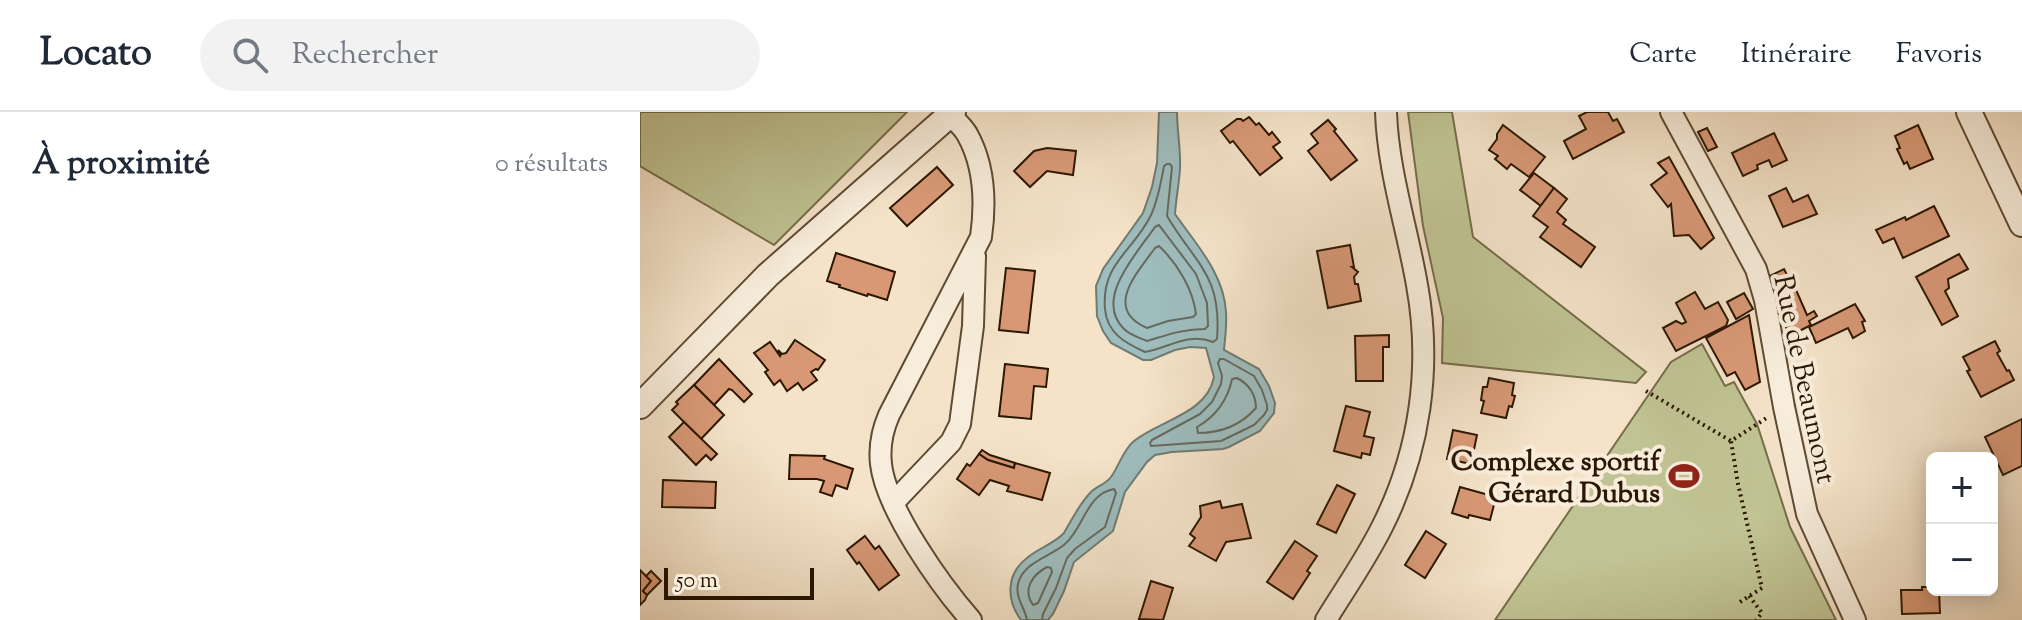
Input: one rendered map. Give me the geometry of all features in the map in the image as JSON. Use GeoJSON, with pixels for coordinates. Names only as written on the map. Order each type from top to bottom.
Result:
{"type":"FeatureCollection","features":[{"type":"Feature","properties":{"kind":"street"},"geometry":{"type":"LineString","coordinates":[[1326,620],[1391,508],[1413,440],[1423,393],[1419,298],[1393,179],[1386,112]]}},
{"type":"Feature","properties":{"kind":"street","name":"Rue de Beaumont"},"geometry":{"type":"LineString","coordinates":[[1671,112],[1756,269],[1765,300],[1807,514],[1855,620]]}},
{"type":"Feature","properties":{"kind":"street"},"geometry":{"type":"LineString","coordinates":[[1969,112],[2022,224]]}},
{"type":"Feature","properties":{"kind":"street"},"geometry":{"type":"LineString","coordinates":[[640,406],[768,275],[951,113],[966,132],[983,182],[985,212],[981,237],[883,428],[881,463],[894,502],[923,556],[971,620]]}},
{"type":"Feature","properties":{"kind":"street"},"geometry":{"type":"LineString","coordinates":[[894,502],[951,442],[960,424],[973,326],[976,248]]}},
{"type":"Feature","properties":{"kind":"path"},"geometry":{"type":"LineString","coordinates":[[1646,391],[1731,441]]}},
{"type":"Feature","properties":{"kind":"path"},"geometry":{"type":"LineString","coordinates":[[1731,441],[1784,407]]}},
{"type":"Feature","properties":{"kind":"path"},"geometry":{"type":"LineString","coordinates":[[1731,441],[1762,588],[1740,602]]}},
{"type":"Feature","properties":{"kind":"path"},"geometry":{"type":"LineString","coordinates":[[1749,596],[1762,613],[1756,620]]}},
{"type":"Feature","properties":{"kind":"green space"},"geometry":{"type":"Polygon","coordinates":[[[640,112],[907,112],[774,245],[640,166],[640,112]]]}},
{"type":"Feature","properties":{"kind":"green space"},"geometry":{"type":"Polygon","coordinates":[[[1408,112],[1452,112],[1473,237],[1646,372],[1636,383],[1442,363],[1443,318],[1423,226],[1408,112]]]}},
{"type":"Feature","properties":{"kind":"green space","name":"Complexe sportif Gérard Dubus"},"geometry":{"type":"Polygon","coordinates":[[[1702,344],[1725,386],[1734,382],[1757,424],[1790,527],[1836,620],[1495,620],[1671,362],[1702,344]]]}},
{"type":"Feature","properties":{"kind":"water"},"geometry":{"type":"Polygon","coordinates":[[[1159,112],[1177,112],[1180,175],[1175,214],[1208,260],[1220,285],[1226,312],[1224,350],[1259,369],[1275,403],[1274,413],[1260,431],[1229,447],[1155,455],[1125,492],[1113,531],[1074,562],[1053,614],[1048,620],[1021,620],[1010,588],[1020,564],[1064,533],[1087,496],[1111,477],[1134,441],[1202,400],[1210,390],[1214,377],[1206,348],[1190,347],[1143,360],[1111,343],[1097,316],[1096,286],[1103,269],[1143,213],[1152,187],[1157,163],[1159,112]]]}},
{"type":"Feature","properties":{"kind":"building"},"geometry":{"type":"Polygon","coordinates":[[[1587,112],[1608,112],[1613,121],[1617,119],[1624,132],[1573,159],[1564,141],[1586,129],[1579,116],[1587,112]]]}},
{"type":"Feature","properties":{"kind":"building"},"geometry":{"type":"Polygon","coordinates":[[[1249,117],[1269,135],[1272,132],[1280,142],[1273,147],[1282,158],[1260,175],[1221,131],[1237,119],[1243,121],[1249,117]]]}},
{"type":"Feature","properties":{"kind":"building"},"geometry":{"type":"Polygon","coordinates":[[[1328,120],[1357,160],[1331,180],[1308,151],[1318,143],[1311,134],[1328,120]]]}},
{"type":"Feature","properties":{"kind":"building"},"geometry":{"type":"Polygon","coordinates":[[[1503,125],[1545,157],[1529,177],[1511,164],[1507,169],[1495,159],[1498,156],[1489,150],[1503,125]]]}},
{"type":"Feature","properties":{"kind":"building"},"geometry":{"type":"Polygon","coordinates":[[[1918,125],[1933,159],[1910,169],[1897,149],[1900,148],[1895,136],[1918,125]]]}},
{"type":"Feature","properties":{"kind":"building"},"geometry":{"type":"Polygon","coordinates":[[[1707,128],[1717,147],[1708,151],[1698,132],[1707,128]]]}},
{"type":"Feature","properties":{"kind":"building"},"geometry":{"type":"Polygon","coordinates":[[[1774,133],[1787,160],[1772,167],[1769,160],[1743,176],[1732,153],[1774,133]]]}},
{"type":"Feature","properties":{"kind":"building"},"geometry":{"type":"Polygon","coordinates":[[[1047,148],[1076,151],[1073,175],[1047,171],[1030,187],[1014,171],[1034,151],[1047,148]]]}},
{"type":"Feature","properties":{"kind":"building"},"geometry":{"type":"Polygon","coordinates":[[[1669,157],[1714,238],[1701,249],[1689,235],[1674,236],[1671,204],[1668,207],[1651,185],[1667,173],[1658,163],[1669,157]]]}},
{"type":"Feature","properties":{"kind":"building"},"geometry":{"type":"Polygon","coordinates":[[[937,167],[953,185],[907,226],[890,208],[937,167]]]}},
{"type":"Feature","properties":{"kind":"building"},"geometry":{"type":"Polygon","coordinates":[[[1534,173],[1554,188],[1541,206],[1520,190],[1534,173]]]}},
{"type":"Feature","properties":{"kind":"building"},"geometry":{"type":"Polygon","coordinates":[[[1554,188],[1567,199],[1557,212],[1566,220],[1563,224],[1595,247],[1581,267],[1540,237],[1548,227],[1533,216],[1554,188]]]}},
{"type":"Feature","properties":{"kind":"building"},"geometry":{"type":"Polygon","coordinates":[[[1786,188],[1793,202],[1808,195],[1817,214],[1783,227],[1769,196],[1786,188]]]}},
{"type":"Feature","properties":{"kind":"building"},"geometry":{"type":"Polygon","coordinates":[[[1934,206],[1949,236],[1903,258],[1894,238],[1883,243],[1876,230],[1934,206]]]}},
{"type":"Feature","properties":{"kind":"building"},"geometry":{"type":"Polygon","coordinates":[[[1350,245],[1352,267],[1358,272],[1354,277],[1361,301],[1328,308],[1317,251],[1350,245]]]}},
{"type":"Feature","properties":{"kind":"building"},"geometry":{"type":"Polygon","coordinates":[[[836,253],[895,272],[887,300],[827,281],[836,253]]]}},
{"type":"Feature","properties":{"kind":"building"},"geometry":{"type":"Polygon","coordinates":[[[1959,254],[1968,269],[1948,279],[1949,288],[1945,291],[1958,316],[1942,325],[1916,277],[1959,254]]]}},
{"type":"Feature","properties":{"kind":"building"},"geometry":{"type":"Polygon","coordinates":[[[1006,268],[1035,271],[1028,333],[999,330],[1006,268]]]}},
{"type":"Feature","properties":{"kind":"building"},"geometry":{"type":"Polygon","coordinates":[[[1784,269],[1807,315],[1814,311],[1817,316],[1809,321],[1811,325],[1788,337],[1782,303],[1770,276],[1784,269]]]}},
{"type":"Feature","properties":{"kind":"building"},"geometry":{"type":"Polygon","coordinates":[[[1695,292],[1705,309],[1718,302],[1728,320],[1726,326],[1676,351],[1663,328],[1676,321],[1686,322],[1676,303],[1695,292]]]}},
{"type":"Feature","properties":{"kind":"building"},"geometry":{"type":"Polygon","coordinates":[[[1744,293],[1753,309],[1736,319],[1727,302],[1744,293]]]}},
{"type":"Feature","properties":{"kind":"building"},"geometry":{"type":"Polygon","coordinates":[[[1855,304],[1865,321],[1862,322],[1865,331],[1853,338],[1848,328],[1816,343],[1809,327],[1855,304]]]}},
{"type":"Feature","properties":{"kind":"building"},"geometry":{"type":"Polygon","coordinates":[[[1749,315],[1760,382],[1745,390],[1735,372],[1727,376],[1706,338],[1749,315]]]}},
{"type":"Feature","properties":{"kind":"building"},"geometry":{"type":"Polygon","coordinates":[[[1389,335],[1389,347],[1383,347],[1383,381],[1356,381],[1355,336],[1389,335]]]}},
{"type":"Feature","properties":{"kind":"building"},"geometry":{"type":"Polygon","coordinates":[[[795,340],[825,360],[818,370],[811,372],[817,380],[803,390],[798,383],[787,391],[780,380],[774,385],[765,372],[768,370],[754,353],[770,342],[780,356],[778,350],[786,353],[795,340]]]}},
{"type":"Feature","properties":{"kind":"building"},"geometry":{"type":"Polygon","coordinates":[[[1995,341],[2000,351],[1997,353],[2014,380],[1981,397],[1963,357],[1995,341]]]}},
{"type":"Feature","properties":{"kind":"building"},"geometry":{"type":"Polygon","coordinates":[[[719,359],[752,394],[744,402],[729,389],[714,405],[694,385],[719,359]]]}},
{"type":"Feature","properties":{"kind":"building"},"geometry":{"type":"Polygon","coordinates":[[[1005,364],[1048,369],[1046,387],[1034,386],[1031,419],[999,416],[1005,364]]]}},
{"type":"Feature","properties":{"kind":"building"},"geometry":{"type":"Polygon","coordinates":[[[1489,378],[1514,383],[1512,395],[1515,396],[1506,418],[1481,413],[1483,387],[1487,387],[1489,378]]]}},
{"type":"Feature","properties":{"kind":"building"},"geometry":{"type":"Polygon","coordinates":[[[694,385],[724,415],[701,439],[672,410],[694,385]]]}},
{"type":"Feature","properties":{"kind":"building"},"geometry":{"type":"Polygon","coordinates":[[[1346,406],[1370,412],[1364,436],[1374,438],[1370,455],[1362,453],[1361,458],[1334,451],[1346,406]]]}},
{"type":"Feature","properties":{"kind":"building"},"geometry":{"type":"Polygon","coordinates":[[[2022,419],[2022,466],[2003,475],[1998,464],[1998,452],[1992,452],[1985,437],[2022,419]]]}},
{"type":"Feature","properties":{"kind":"building"},"geometry":{"type":"Polygon","coordinates":[[[684,422],[717,454],[711,460],[706,455],[696,465],[669,437],[684,422]]]}},
{"type":"Feature","properties":{"kind":"building"},"geometry":{"type":"Polygon","coordinates":[[[1453,430],[1477,435],[1471,464],[1447,459],[1453,430]]]}},
{"type":"Feature","properties":{"kind":"building"},"geometry":{"type":"Polygon","coordinates":[[[982,450],[1015,463],[1014,468],[988,460],[979,454],[982,450]]]}},
{"type":"Feature","properties":{"kind":"building"},"geometry":{"type":"Polygon","coordinates":[[[979,454],[1014,468],[1015,463],[1050,473],[1042,500],[1007,491],[1009,486],[990,480],[979,495],[957,479],[967,464],[970,466],[979,454]]]}},
{"type":"Feature","properties":{"kind":"building"},"geometry":{"type":"Polygon","coordinates":[[[790,455],[825,456],[824,459],[853,469],[847,489],[836,485],[832,496],[820,492],[824,481],[789,479],[790,455]]]}},
{"type":"Feature","properties":{"kind":"building"},"geometry":{"type":"Polygon","coordinates":[[[663,480],[716,482],[715,508],[662,507],[663,480]]]}},
{"type":"Feature","properties":{"kind":"building"},"geometry":{"type":"Polygon","coordinates":[[[1337,485],[1355,494],[1336,533],[1317,524],[1337,485]]]}},
{"type":"Feature","properties":{"kind":"building"},"geometry":{"type":"Polygon","coordinates":[[[1460,487],[1496,497],[1490,520],[1452,513],[1460,487]]]}},
{"type":"Feature","properties":{"kind":"building"},"geometry":{"type":"Polygon","coordinates":[[[1220,501],[1222,508],[1242,504],[1251,538],[1226,542],[1216,561],[1189,546],[1195,538],[1190,534],[1201,517],[1200,506],[1220,501]]]}},
{"type":"Feature","properties":{"kind":"building"},"geometry":{"type":"Polygon","coordinates":[[[1426,531],[1446,544],[1425,578],[1405,565],[1426,531]]]}},
{"type":"Feature","properties":{"kind":"building"},"geometry":{"type":"Polygon","coordinates":[[[865,536],[875,549],[879,546],[899,575],[879,590],[847,550],[865,536]]]}},
{"type":"Feature","properties":{"kind":"building"},"geometry":{"type":"Polygon","coordinates":[[[1295,541],[1317,556],[1293,599],[1267,582],[1295,541]]]}},
{"type":"Feature","properties":{"kind":"building"},"geometry":{"type":"Polygon","coordinates":[[[640,570],[651,581],[643,591],[647,595],[640,605],[640,570]]]}},
{"type":"Feature","properties":{"kind":"building"},"geometry":{"type":"Polygon","coordinates":[[[651,571],[661,581],[647,595],[643,591],[651,581],[646,576],[651,571]]]}},
{"type":"Feature","properties":{"kind":"building"},"geometry":{"type":"Polygon","coordinates":[[[1151,581],[1173,588],[1163,620],[1139,619],[1151,581]]]}},
{"type":"Feature","properties":{"kind":"building"},"geometry":{"type":"Polygon","coordinates":[[[1926,587],[1926,596],[1939,596],[1940,613],[1902,614],[1901,590],[1922,590],[1926,587]]]}},
{"type":"Feature","properties":{"kind":"place","name":"Complexe sportif Gérard Dubus"},"geometry":{"type":"Point","coordinates":[1684,476]}}]}
